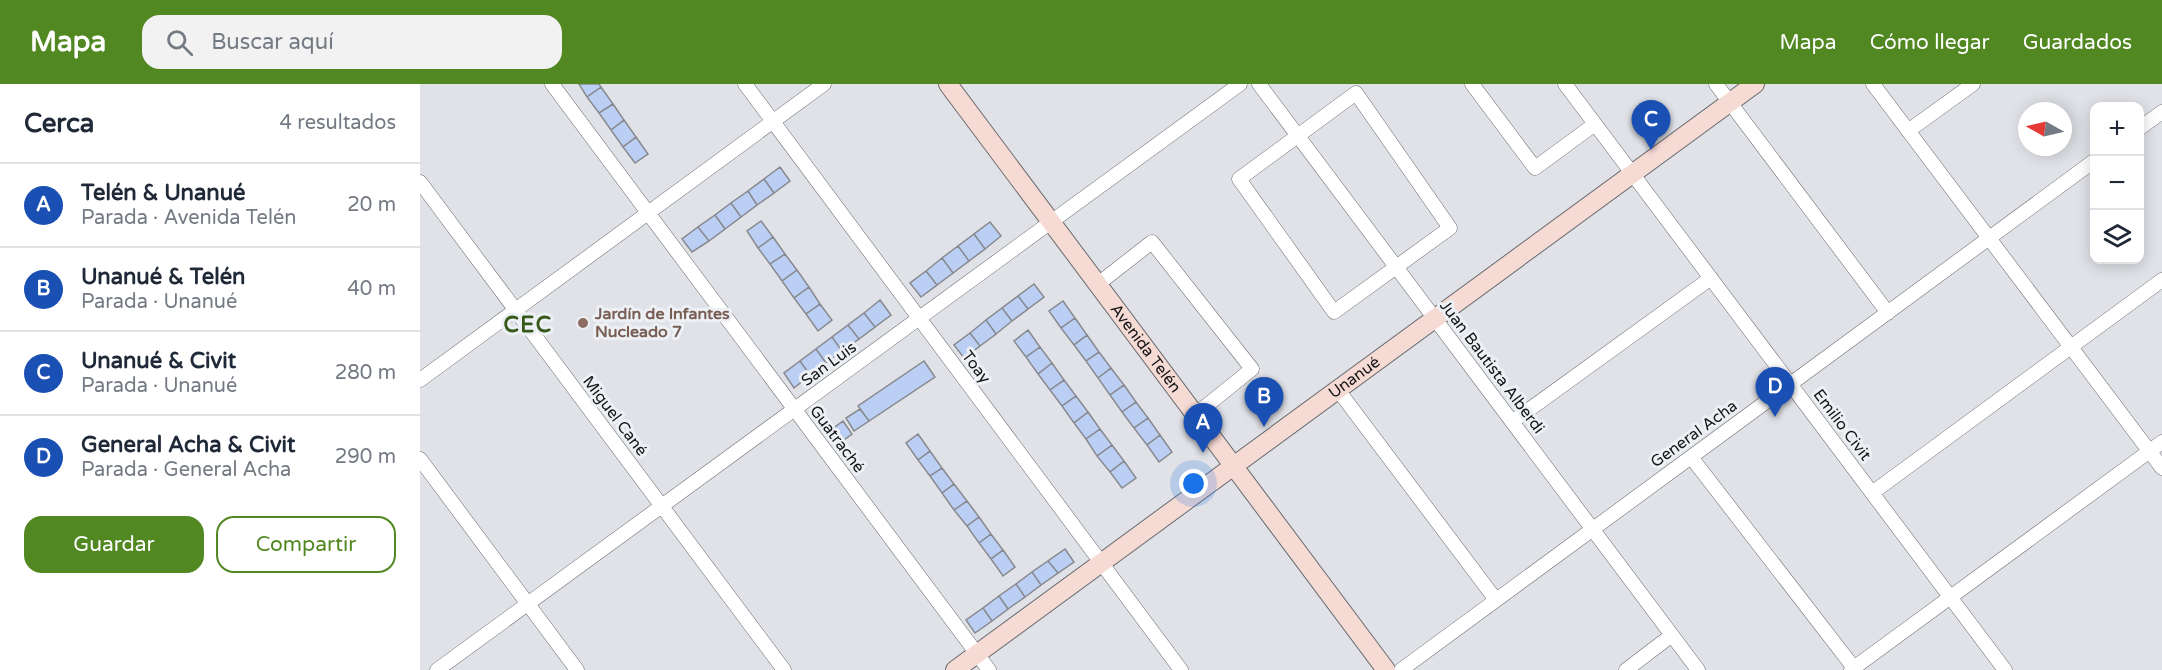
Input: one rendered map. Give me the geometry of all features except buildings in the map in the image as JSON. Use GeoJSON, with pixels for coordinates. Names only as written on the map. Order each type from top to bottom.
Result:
{"type":"FeatureCollection","features":[{"type":"Feature","properties":{"kind":"street","name":"Guatraché"},"geometry":{"type":"LineString","coordinates":[[552,84],[989,670]]}},
{"type":"Feature","properties":{"kind":"street","name":"Toay"},"geometry":{"type":"LineString","coordinates":[[745,84],[1181,670]]}},
{"type":"Feature","properties":{"kind":"street"},"geometry":{"type":"LineString","coordinates":[[420,380],[824,84]]}},
{"type":"Feature","properties":{"kind":"street","name":"Avenida Telén"},"geometry":{"type":"LineString","coordinates":[[948,84],[1386,670]]}},
{"type":"Feature","properties":{"kind":"street","name":"San Luis"},"geometry":{"type":"LineString","coordinates":[[437,670],[1240,84]]}},
{"type":"Feature","properties":{"kind":"street","name":"Juan Bautista Alberdi"},"geometry":{"type":"LineString","coordinates":[[1259,84],[1698,670]]}},
{"type":"Feature","properties":{"kind":"street"},"geometry":{"type":"LineString","coordinates":[[1472,84],[1535,168],[1595,124]]}},
{"type":"Feature","properties":{"kind":"street","name":"Emilio Civit"},"geometry":{"type":"LineString","coordinates":[[1565,84],[2005,670]]}},
{"type":"Feature","properties":{"kind":"street"},"geometry":{"type":"LineString","coordinates":[[1716,84],[1888,313]]}},
{"type":"Feature","properties":{"kind":"street","name":"Unanué"},"geometry":{"type":"LineString","coordinates":[[955,670],[1755,84]]}},
{"type":"Feature","properties":{"kind":"street"},"geometry":{"type":"LineString","coordinates":[[1873,84],[2162,468]]}},
{"type":"Feature","properties":{"kind":"street"},"geometry":{"type":"LineString","coordinates":[[1908,131],[1973,84]]}},
{"type":"Feature","properties":{"kind":"street"},"geometry":{"type":"LineString","coordinates":[[1356,93],[1450,228],[1334,312],[1239,179],[1298,135],[1356,93]]}},
{"type":"Feature","properties":{"kind":"street"},"geometry":{"type":"LineString","coordinates":[[2144,125],[2162,112]]}},
{"type":"Feature","properties":{"kind":"street","name":"General Acha"},"geometry":{"type":"LineString","coordinates":[[1401,670],[2090,164]]}},
{"type":"Feature","properties":{"kind":"street","name":"Miguel Cané"},"geometry":{"type":"LineString","coordinates":[[420,182],[784,670]]}},
{"type":"Feature","properties":{"kind":"street"},"geometry":{"type":"LineString","coordinates":[[1098,284],[1152,242],[1252,369],[1195,414]]}},
{"type":"Feature","properties":{"kind":"street"},"geometry":{"type":"LineString","coordinates":[[1512,422],[1711,278]]}},
{"type":"Feature","properties":{"kind":"street"},"geometry":{"type":"LineString","coordinates":[[1872,493],[2162,280]]}},
{"type":"Feature","properties":{"kind":"street"},"geometry":{"type":"LineString","coordinates":[[1338,390],[1496,600]]}},
{"type":"Feature","properties":{"kind":"street"},"geometry":{"type":"LineString","coordinates":[[1691,457],[1852,669],[2162,442]]}},
{"type":"Feature","properties":{"kind":"street"},"geometry":{"type":"LineString","coordinates":[[420,459],[577,670]]}},
{"type":"Feature","properties":{"kind":"street"},"geometry":{"type":"LineString","coordinates":[[1626,670],[1672,635]]}},
{"type":"Feature","properties":{"kind":"place","name":"Unanué & Civit"},"geometry":{"type":"Point","coordinates":[1651,150]}},
{"type":"Feature","properties":{"kind":"place","name":"Jardín de Infantes Nucleado 7"},"geometry":{"type":"Point","coordinates":[583,323]}},
{"type":"Feature","properties":{"kind":"place","name":"General Acha & Civit"},"geometry":{"type":"Point","coordinates":[1775,417]}},
{"type":"Feature","properties":{"kind":"place","name":"Unanué & Telén"},"geometry":{"type":"Point","coordinates":[1264,427]}},
{"type":"Feature","properties":{"kind":"place","name":"Telén & Unanué"},"geometry":{"type":"Point","coordinates":[1203,453]}},
{"type":"Feature","properties":{"kind":"district","name":"CEC"},"geometry":{"type":"Point","coordinates":[528,325]}}]}
